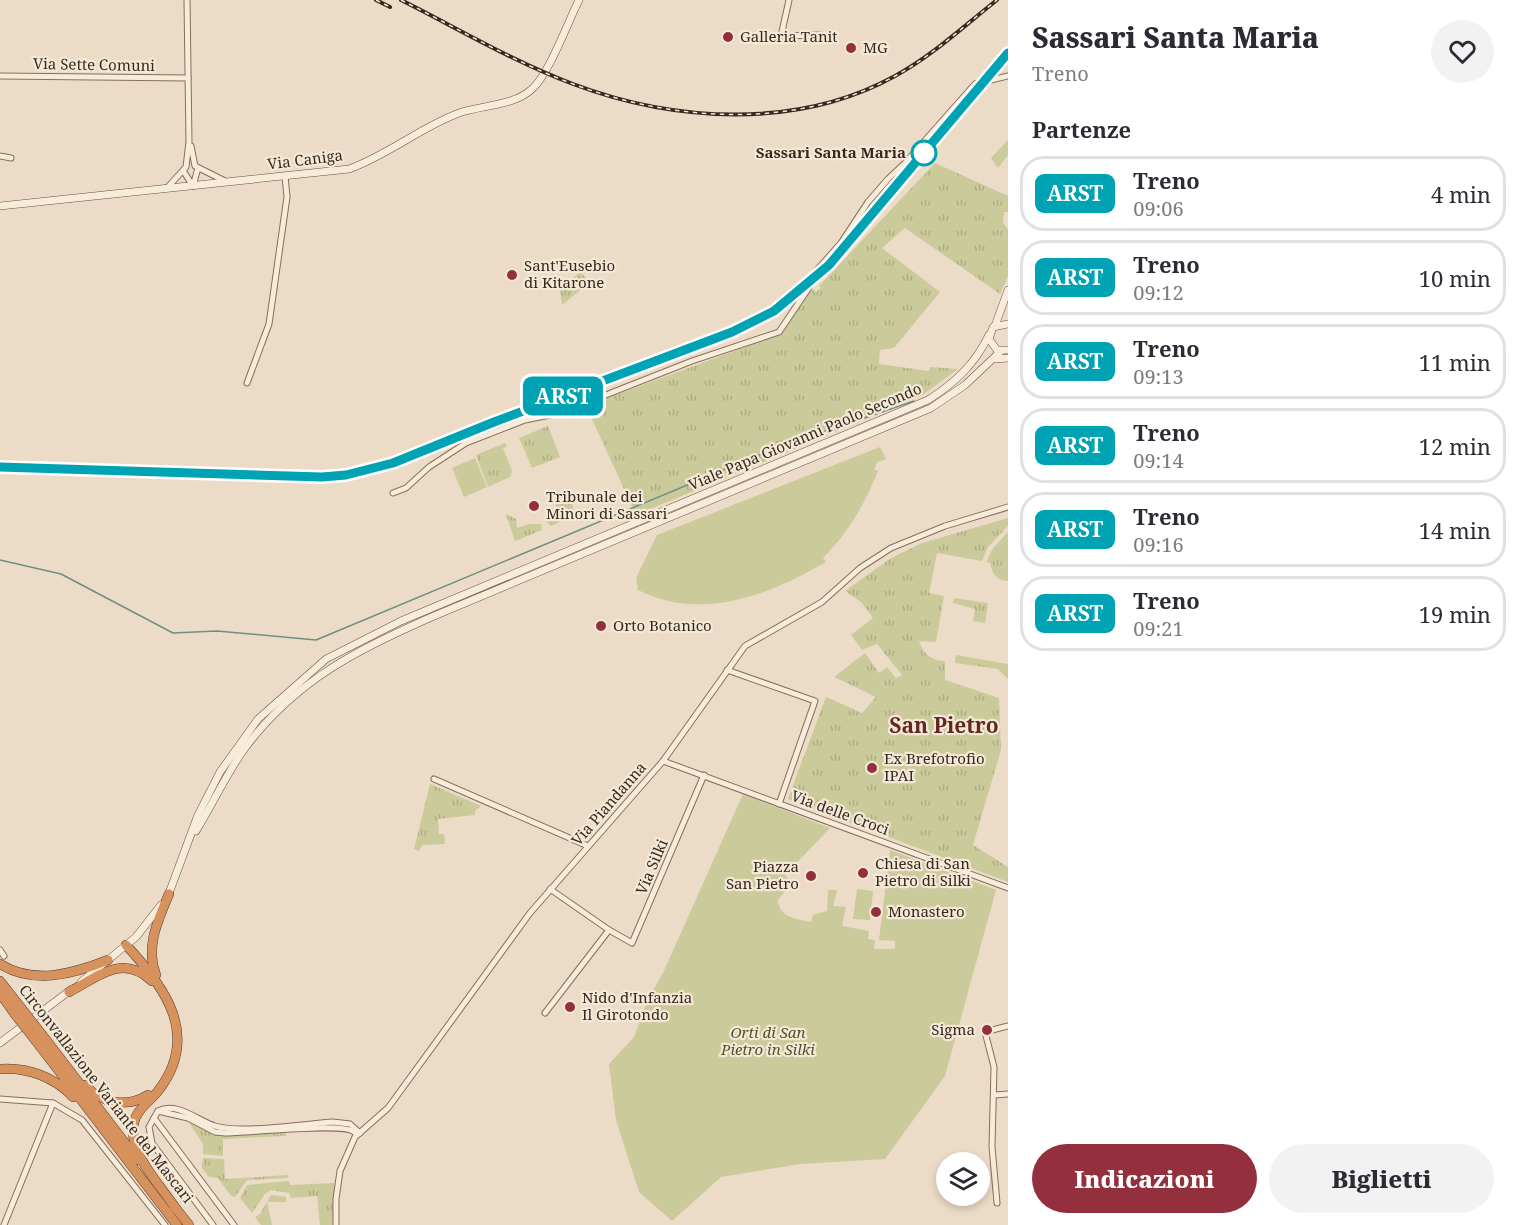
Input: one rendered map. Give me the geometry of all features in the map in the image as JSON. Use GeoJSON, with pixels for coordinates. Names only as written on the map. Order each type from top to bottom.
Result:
{"type":"FeatureCollection","features":[{"type":"Feature","properties":{"kind":"highway"},"geometry":{"type":"LineString","coordinates":[[162,991],[153,968],[151,952],[155,930],[169,894]]}},
{"type":"Feature","properties":{"kind":"highway"},"geometry":{"type":"LineString","coordinates":[[126,945],[152,973],[176,1019],[178,1041],[173,1066],[162,1084],[138,1112],[134,1134],[137,1149],[176,1209]]}},
{"type":"Feature","properties":{"kind":"highway"},"geometry":{"type":"LineString","coordinates":[[2,960],[22,972],[44,976],[64,975],[108,960]]}},
{"type":"Feature","properties":{"kind":"highway"},"geometry":{"type":"LineString","coordinates":[[69,992],[109,970],[123,968],[143,973],[162,991]]}},
{"type":"Feature","properties":{"kind":"highway","name":"Circonvallazione Variante del Mascari"},"geometry":{"type":"LineString","coordinates":[[0,981],[40,1039],[189,1225]]}},
{"type":"Feature","properties":{"kind":"highway","name":"Circonvallazione Variante del Mascari"},"geometry":{"type":"LineString","coordinates":[[0,993],[18,1010]]}},
{"type":"Feature","properties":{"kind":"highway"},"geometry":{"type":"LineString","coordinates":[[40,1039],[89,1090],[104,1099],[119,1103],[133,1102],[162,1084]]}},
{"type":"Feature","properties":{"kind":"highway","name":"Circonvallazione Variante del Mascari"},"geometry":{"type":"LineString","coordinates":[[40,1039],[106,1132],[177,1225]]}},
{"type":"Feature","properties":{"kind":"highway"},"geometry":{"type":"LineString","coordinates":[[0,1069],[39,1074],[58,1084],[106,1132]]}},
{"type":"Feature","properties":{"kind":"main road","name":"Via Caniga"},"geometry":{"type":"LineString","coordinates":[[0,206],[349,169],[372,161],[455,115],[521,96],[532,89],[544,72],[579,0]]}},
{"type":"Feature","properties":{"kind":"main road","name":"Viale Papa Giovanni Paolo Secondo"},"geometry":{"type":"LineString","coordinates":[[0,1043],[108,960],[151,919],[169,894],[198,814],[220,772],[258,719],[326,659],[418,613],[928,400],[958,379],[981,351],[995,326],[1008,290]]}},
{"type":"Feature","properties":{"kind":"main road"},"geometry":{"type":"LineString","coordinates":[[995,326],[1008,324]]}},
{"type":"Feature","properties":{"kind":"main road"},"geometry":{"type":"LineString","coordinates":[[989,335],[993,347],[1006,353]]}},
{"type":"Feature","properties":{"kind":"main road","name":"Viale Papa Giovanni Paolo Secondo"},"geometry":{"type":"LineString","coordinates":[[190,841],[245,748],[295,695],[331,666],[365,646],[434,616],[932,408],[954,394],[990,361],[1006,353]]}},
{"type":"Feature","properties":{"kind":"street"},"geometry":{"type":"LineString","coordinates":[[167,189],[184,172],[189,142],[187,0]]}},
{"type":"Feature","properties":{"kind":"street"},"geometry":{"type":"LineString","coordinates":[[789,0],[781,36],[820,35]]}},
{"type":"Feature","properties":{"kind":"street","name":"Via Sette Comuni"},"geometry":{"type":"LineString","coordinates":[[0,76],[188,78]]}},
{"type":"Feature","properties":{"kind":"street"},"geometry":{"type":"LineString","coordinates":[[393,493],[406,488],[444,455],[466,443],[525,420],[560,413],[692,361],[779,332],[808,289],[810,278],[841,243],[868,202],[888,179],[975,84],[1007,76]]}},
{"type":"Feature","properties":{"kind":"street"},"geometry":{"type":"LineString","coordinates":[[189,142],[198,168],[193,186]]}},
{"type":"Feature","properties":{"kind":"street"},"geometry":{"type":"LineString","coordinates":[[0,156],[11,158]]}},
{"type":"Feature","properties":{"kind":"street"},"geometry":{"type":"LineString","coordinates":[[198,168],[227,182]]}},
{"type":"Feature","properties":{"kind":"street"},"geometry":{"type":"LineString","coordinates":[[184,172],[193,186]]}},
{"type":"Feature","properties":{"kind":"street"},"geometry":{"type":"LineString","coordinates":[[247,383],[269,324],[287,197],[285,176]]}},
{"type":"Feature","properties":{"kind":"street","name":"Via Piandanna"},"geometry":{"type":"LineString","coordinates":[[336,1225],[336,1199],[340,1171],[347,1152],[358,1134],[388,1108],[550,889],[663,761],[745,646],[822,602],[861,568],[891,549],[945,526],[1008,507]]}},
{"type":"Feature","properties":{"kind":"street"},"geometry":{"type":"LineString","coordinates":[[727,670],[815,701],[779,804]]}},
{"type":"Feature","properties":{"kind":"street","name":"Via delle Croci"},"geometry":{"type":"LineString","coordinates":[[663,761],[1008,888]]}},
{"type":"Feature","properties":{"kind":"street","name":"Via Silki"},"geometry":{"type":"LineString","coordinates":[[550,889],[632,943],[704,775]]}},
{"type":"Feature","properties":{"kind":"street"},"geometry":{"type":"LineString","coordinates":[[434,779],[588,846]]}},
{"type":"Feature","properties":{"kind":"street"},"geometry":{"type":"LineString","coordinates":[[545,1013],[609,930]]}},
{"type":"Feature","properties":{"kind":"street"},"geometry":{"type":"LineString","coordinates":[[0,950],[2,960]]}},
{"type":"Feature","properties":{"kind":"street"},"geometry":{"type":"LineString","coordinates":[[997,1203],[992,1147],[994,1067],[985,1032],[1008,1026]]}},
{"type":"Feature","properties":{"kind":"street"},"geometry":{"type":"LineString","coordinates":[[994,1095],[1008,1094]]}},
{"type":"Feature","properties":{"kind":"street"},"geometry":{"type":"LineString","coordinates":[[0,1099],[53,1103],[82,1120],[165,1225]]}},
{"type":"Feature","properties":{"kind":"street"},"geometry":{"type":"LineString","coordinates":[[4,1225],[53,1103]]}},
{"type":"Feature","properties":{"kind":"street"},"geometry":{"type":"LineString","coordinates":[[213,1225],[152,1143],[149,1127],[158,1112],[188,1118],[215,1132],[333,1127],[351,1129],[358,1134]]}},
{"type":"Feature","properties":{"kind":"street"},"geometry":{"type":"LineString","coordinates":[[154,1118],[234,1225]]}},
{"type":"Feature","properties":{"kind":"green space"},"geometry":{"type":"Polygon","coordinates":[[[1008,140],[1008,155],[998,168],[991,158],[1008,140]]]}},
{"type":"Feature","properties":{"kind":"green space"},"geometry":{"type":"Polygon","coordinates":[[[935,163],[1008,196],[1008,212],[1004,212],[1003,223],[1008,229],[1008,276],[1000,294],[905,228],[882,248],[940,292],[894,348],[880,350],[879,364],[929,371],[930,367],[958,369],[921,396],[636,515],[586,406],[780,334],[807,293],[812,288],[816,292],[821,288],[819,286],[935,163]]]}},
{"type":"Feature","properties":{"kind":"green space"},"geometry":{"type":"Polygon","coordinates":[[[580,272],[590,282],[562,305],[560,289],[580,272]]]}},
{"type":"Feature","properties":{"kind":"green space"},"geometry":{"type":"Polygon","coordinates":[[[548,426],[560,457],[532,468],[519,438],[548,426]]]}},
{"type":"Feature","properties":{"kind":"green space"},"geometry":{"type":"Polygon","coordinates":[[[505,443],[507,447],[503,448],[512,471],[510,477],[488,487],[476,455],[505,443]]]}},
{"type":"Feature","properties":{"kind":"green space"},"geometry":{"type":"Polygon","coordinates":[[[880,447],[886,459],[877,462],[874,470],[878,471],[867,495],[855,518],[823,558],[826,562],[758,594],[710,604],[686,604],[662,599],[638,590],[636,578],[657,535],[880,447]]]}},
{"type":"Feature","properties":{"kind":"green space"},"geometry":{"type":"Polygon","coordinates":[[[475,458],[487,487],[464,497],[452,468],[475,458]]]}},
{"type":"Feature","properties":{"kind":"green space"},"geometry":{"type":"Polygon","coordinates":[[[568,487],[575,515],[551,526],[546,521],[549,516],[560,511],[554,503],[566,496],[568,487]]]}},
{"type":"Feature","properties":{"kind":"green space"},"geometry":{"type":"Polygon","coordinates":[[[506,514],[516,519],[517,528],[529,524],[541,524],[542,530],[515,541],[506,514]]]}},
{"type":"Feature","properties":{"kind":"green space"},"geometry":{"type":"Polygon","coordinates":[[[1008,518],[1008,526],[988,547],[982,561],[937,553],[929,593],[944,596],[936,642],[919,641],[929,656],[945,661],[945,680],[999,698],[1001,750],[973,845],[1008,867],[1008,882],[788,799],[826,697],[862,713],[876,697],[834,677],[865,653],[879,673],[887,667],[896,678],[902,675],[877,644],[862,650],[851,635],[873,618],[861,602],[845,591],[891,558],[922,543],[1008,518]]]}},
{"type":"Feature","properties":{"kind":"green space"},"geometry":{"type":"Polygon","coordinates":[[[1008,532],[1008,581],[1004,581],[994,574],[990,563],[986,562],[993,548],[1008,532]]]}},
{"type":"Feature","properties":{"kind":"green space"},"geometry":{"type":"Polygon","coordinates":[[[954,598],[988,603],[985,623],[973,621],[975,609],[953,603],[954,598]]]}},
{"type":"Feature","properties":{"kind":"green space"},"geometry":{"type":"Polygon","coordinates":[[[956,655],[1008,664],[1008,679],[998,669],[955,663],[956,655]]]}},
{"type":"Feature","properties":{"kind":"green space"},"geometry":{"type":"Polygon","coordinates":[[[430,784],[481,806],[475,811],[475,815],[438,819],[439,834],[444,834],[445,844],[422,845],[419,851],[414,849],[430,784]]]}},
{"type":"Feature","properties":{"kind":"green space","name":"Orti di San Pietro in Silki"},"geometry":{"type":"Polygon","coordinates":[[[743,794],[830,828],[785,875],[791,883],[778,900],[782,911],[790,917],[811,922],[813,915],[827,911],[828,890],[837,890],[833,906],[846,907],[842,926],[869,931],[868,939],[875,940],[874,949],[895,949],[895,941],[879,940],[890,850],[996,890],[945,1076],[885,1159],[800,1164],[721,1177],[672,1221],[639,1192],[616,1120],[609,1064],[634,1037],[649,997],[663,973],[743,794]]]}},
{"type":"Feature","properties":{"kind":"green space"},"geometry":{"type":"Polygon","coordinates":[[[857,889],[873,891],[870,920],[853,919],[857,889]]]}},
{"type":"Feature","properties":{"kind":"green space"},"geometry":{"type":"Polygon","coordinates":[[[188,1121],[213,1134],[286,1132],[286,1136],[223,1139],[223,1156],[203,1154],[203,1144],[188,1121]]]}},
{"type":"Feature","properties":{"kind":"green space"},"geometry":{"type":"Polygon","coordinates":[[[203,1158],[224,1159],[225,1179],[288,1175],[288,1178],[247,1180],[235,1197],[231,1196],[218,1178],[209,1177],[202,1168],[203,1158]]]}},
{"type":"Feature","properties":{"kind":"green space"},"geometry":{"type":"Polygon","coordinates":[[[289,1181],[290,1185],[334,1183],[334,1225],[320,1225],[317,1196],[291,1198],[289,1193],[271,1190],[265,1194],[252,1213],[240,1198],[247,1185],[289,1181]]]}},
{"type":"Feature","properties":{"kind":"green space"},"geometry":{"type":"Polygon","coordinates":[[[271,1195],[286,1197],[286,1202],[267,1202],[272,1225],[261,1225],[255,1217],[260,1214],[271,1195]]]}},
{"type":"Feature","properties":{"kind":"waterway"},"geometry":{"type":"LineString","coordinates":[[0,560],[61,574],[173,633],[217,631],[316,640],[776,448],[914,401]]}},
{"type":"Feature","properties":{"kind":"railway"},"geometry":{"type":"LineString","coordinates":[[376,0],[390,7]]}},
{"type":"Feature","properties":{"kind":"railway"},"geometry":{"type":"LineString","coordinates":[[401,0],[507,55],[573,84],[612,97],[652,106],[693,112],[735,114],[777,112],[818,105],[857,93],[895,76],[922,59],[997,0]]}},
{"type":"Feature","properties":{"kind":"railway"},"geometry":{"type":"LineString","coordinates":[[0,467],[322,477],[346,475],[393,463],[494,422],[732,332],[774,311],[829,265],[1008,53]]}},
{"type":"Feature","properties":{"kind":"train","name":"ARST"},"geometry":{"type":"LineString","coordinates":[[0,467],[322,477],[346,475],[393,463],[494,422],[732,332],[774,311],[818,277],[1008,53]]}},
{"type":"Feature","properties":{"kind":"place","name":"Galleria Tanit"},"geometry":{"type":"Point","coordinates":[728,37]}},
{"type":"Feature","properties":{"kind":"place","name":"MG"},"geometry":{"type":"Point","coordinates":[851,48]}},
{"type":"Feature","properties":{"kind":"place","name":"Sassari Santa Maria"},"geometry":{"type":"Point","coordinates":[924,153]}},
{"type":"Feature","properties":{"kind":"place","name":"Sant'Eusebio di Kitarone"},"geometry":{"type":"Point","coordinates":[512,275]}},
{"type":"Feature","properties":{"kind":"place","name":"Tribunale dei Minori di Sassari"},"geometry":{"type":"Point","coordinates":[534,506]}},
{"type":"Feature","properties":{"kind":"place","name":"Orto Botanico"},"geometry":{"type":"Point","coordinates":[601,626]}},
{"type":"Feature","properties":{"kind":"place","name":"Ex Brefotrofio IPAI"},"geometry":{"type":"Point","coordinates":[872,768]}},
{"type":"Feature","properties":{"kind":"place","name":"Chiesa di San Pietro di Silki"},"geometry":{"type":"Point","coordinates":[863,873]}},
{"type":"Feature","properties":{"kind":"place","name":"Piazza San Pietro"},"geometry":{"type":"Point","coordinates":[811,876]}},
{"type":"Feature","properties":{"kind":"place","name":"Monastero"},"geometry":{"type":"Point","coordinates":[876,912]}},
{"type":"Feature","properties":{"kind":"place","name":"Nido d'Infanzia Il Girotondo"},"geometry":{"type":"Point","coordinates":[570,1007]}},
{"type":"Feature","properties":{"kind":"place","name":"Sigma"},"geometry":{"type":"Point","coordinates":[987,1030]}},
{"type":"Feature","properties":{"kind":"district","name":"San Pietro"},"geometry":{"type":"Point","coordinates":[944,726]}}]}
